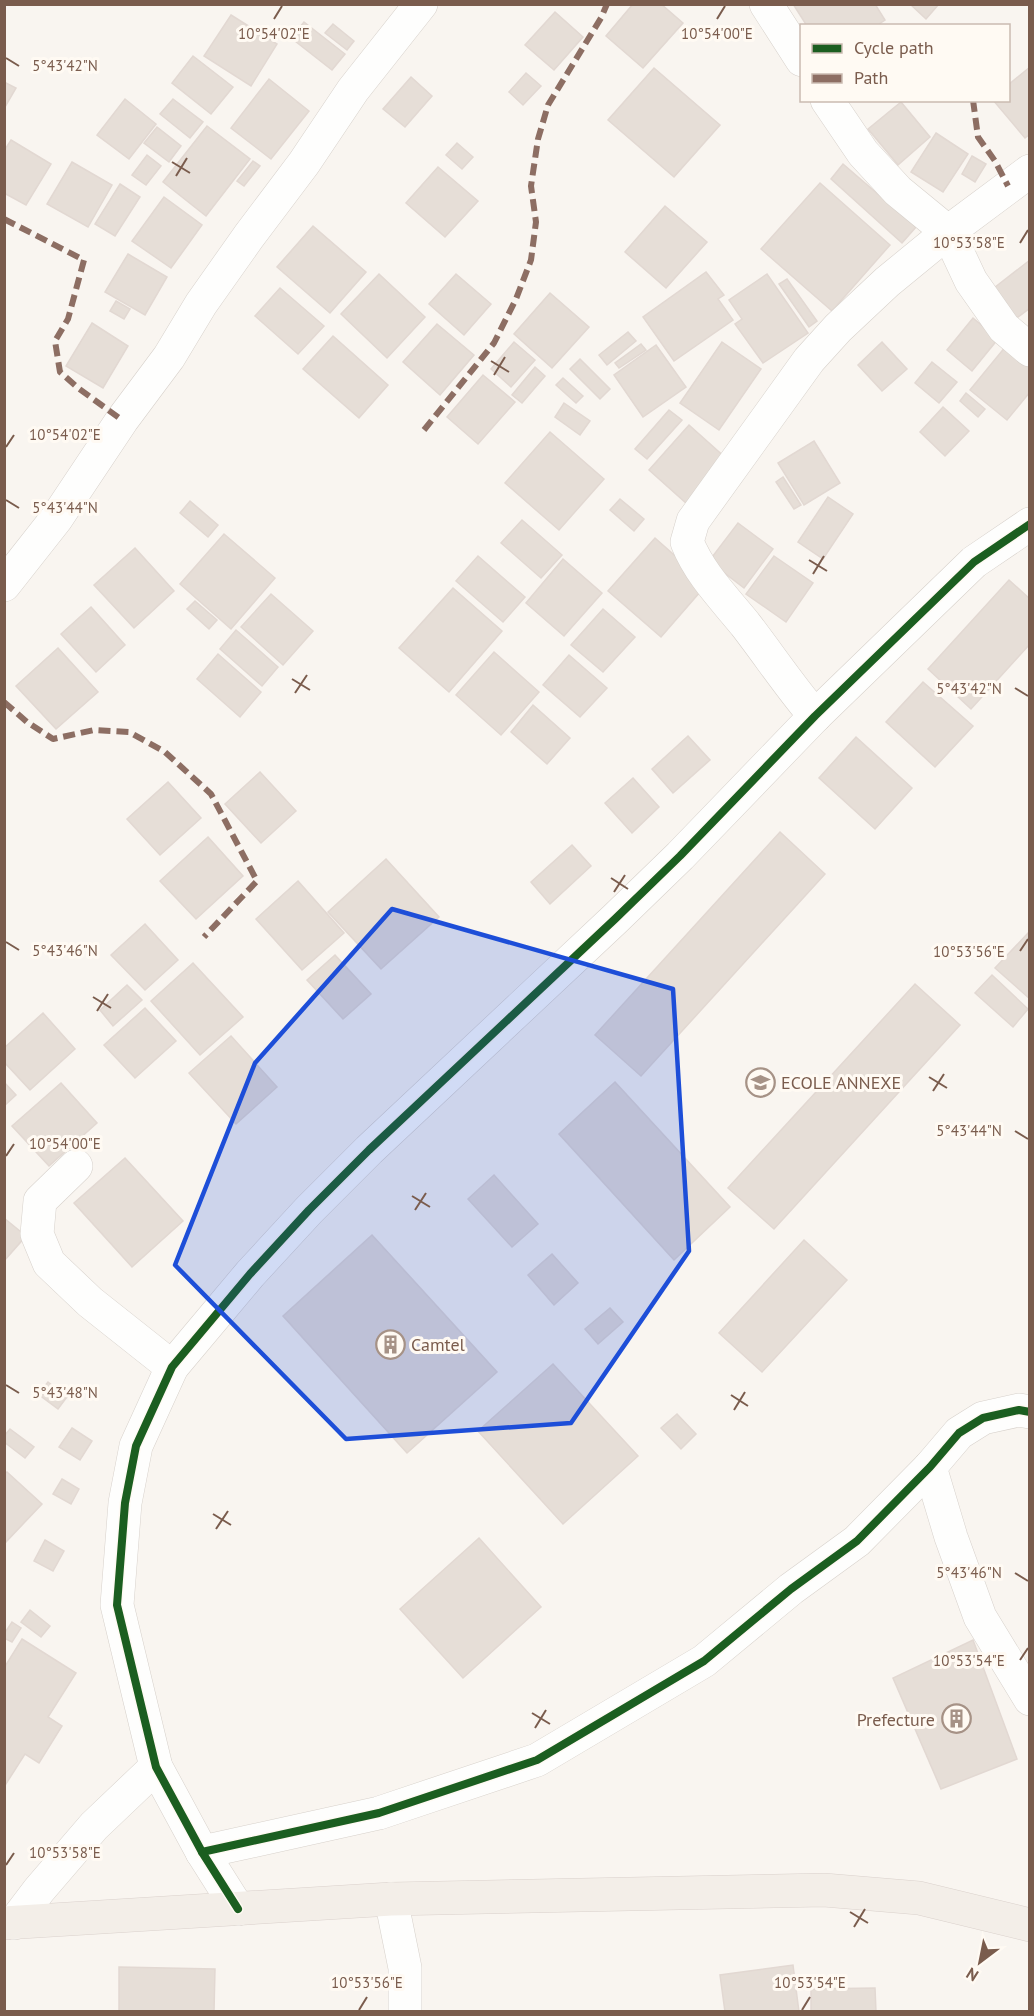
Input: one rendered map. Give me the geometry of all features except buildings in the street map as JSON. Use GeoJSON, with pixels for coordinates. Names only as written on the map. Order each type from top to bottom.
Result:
{"type":"FeatureCollection","features":[{"type":"Feature","properties":{"kind":"main road"},"geometry":{"type":"LineString","coordinates":[[9,1923],[391,1899],[824,1890],[919,1898],[1029,1925]]}},
{"type":"Feature","properties":{"kind":"street"},"geometry":{"type":"LineString","coordinates":[[4,585],[56,519],[122,420],[169,357],[201,304],[304,163],[352,90],[421,4]]}},
{"type":"Feature","properties":{"kind":"street"},"geometry":{"type":"LineString","coordinates":[[766,4],[800,58]]}},
{"type":"Feature","properties":{"kind":"street"},"geometry":{"type":"LineString","coordinates":[[828,102],[863,153],[898,191],[948,232],[971,281],[1004,328],[1029,350]]}},
{"type":"Feature","properties":{"kind":"street"},"geometry":{"type":"LineString","coordinates":[[815,716],[792,690],[762,647],[695,562],[687,542],[693,521],[809,360],[838,327],[887,282],[948,232],[1029,171]]}},
{"type":"Feature","properties":{"kind":"street"},"geometry":{"type":"LineString","coordinates":[[238,1909],[202,1852],[156,1767],[117,1605],[125,1503],[136,1446],[172,1367],[250,1274],[309,1209],[640,895],[815,716],[974,562],[1029,524]]}},
{"type":"Feature","properties":{"kind":"street"},"geometry":{"type":"LineString","coordinates":[[76,1166],[40,1201],[37,1234],[49,1263],[90,1302],[172,1367]]}},
{"type":"Feature","properties":{"kind":"street"},"geometry":{"type":"LineString","coordinates":[[202,1852],[379,1813],[537,1760],[704,1661],[791,1589],[857,1540],[930,1467],[959,1433],[983,1418],[1019,1410],[1029,1412]]}},
{"type":"Feature","properties":{"kind":"street"},"geometry":{"type":"LineString","coordinates":[[930,1467],[951,1537],[980,1617],[1029,1699]]}},
{"type":"Feature","properties":{"kind":"street"},"geometry":{"type":"LineString","coordinates":[[9,1923],[94,1826],[156,1767]]}},
{"type":"Feature","properties":{"kind":"street"},"geometry":{"type":"LineString","coordinates":[[391,1899],[405,1968],[405,2012]]}},
{"type":"Feature","properties":{"kind":"highlighted area"},"geometry":{"type":"Polygon","coordinates":[[[392,909],[673,989],[689,1251],[571,1423],[346,1439],[175,1265],[255,1063],[392,909]]]}},
{"type":"Feature","properties":{"kind":"marked path"},"geometry":{"type":"LineString","coordinates":[[424,430],[494,343],[516,299],[531,260],[536,222],[531,186],[538,139],[548,105],[601,18],[607,4]]}},
{"type":"Feature","properties":{"kind":"marked path"},"geometry":{"type":"LineString","coordinates":[[973,102],[978,137],[995,161],[1008,186]]}},
{"type":"Feature","properties":{"kind":"marked path"},"geometry":{"type":"LineString","coordinates":[[4,219],[84,260],[68,319],[55,341],[60,372],[122,420]]}},
{"type":"Feature","properties":{"kind":"marked path"},"geometry":{"type":"LineString","coordinates":[[4,702],[27,722],[53,739],[94,730],[129,732],[165,752],[211,794],[257,881],[204,937]]}},
{"type":"Feature","properties":{"kind":"cycle path"},"geometry":{"type":"LineString","coordinates":[[238,1909],[202,1852],[156,1767],[117,1605],[125,1503],[136,1446],[172,1367],[250,1274],[369,1150],[680,856],[815,716],[974,562],[1030,524]]}},
{"type":"Feature","properties":{"kind":"cycle path"},"geometry":{"type":"LineString","coordinates":[[202,1852],[379,1813],[537,1760],[704,1661],[791,1589],[857,1541],[930,1467],[959,1433],[983,1418],[1019,1410],[1030,1412]]}},
{"type":"Feature","properties":{"kind":"place","name":"ECOLE ANNEXE"},"geometry":{"type":"Point","coordinates":[760,1082]}},
{"type":"Feature","properties":{"kind":"place","name":"Camtel"},"geometry":{"type":"Point","coordinates":[390,1344]}},
{"type":"Feature","properties":{"kind":"place","name":"Prefecture"},"geometry":{"type":"Point","coordinates":[956,1719]}}]}
